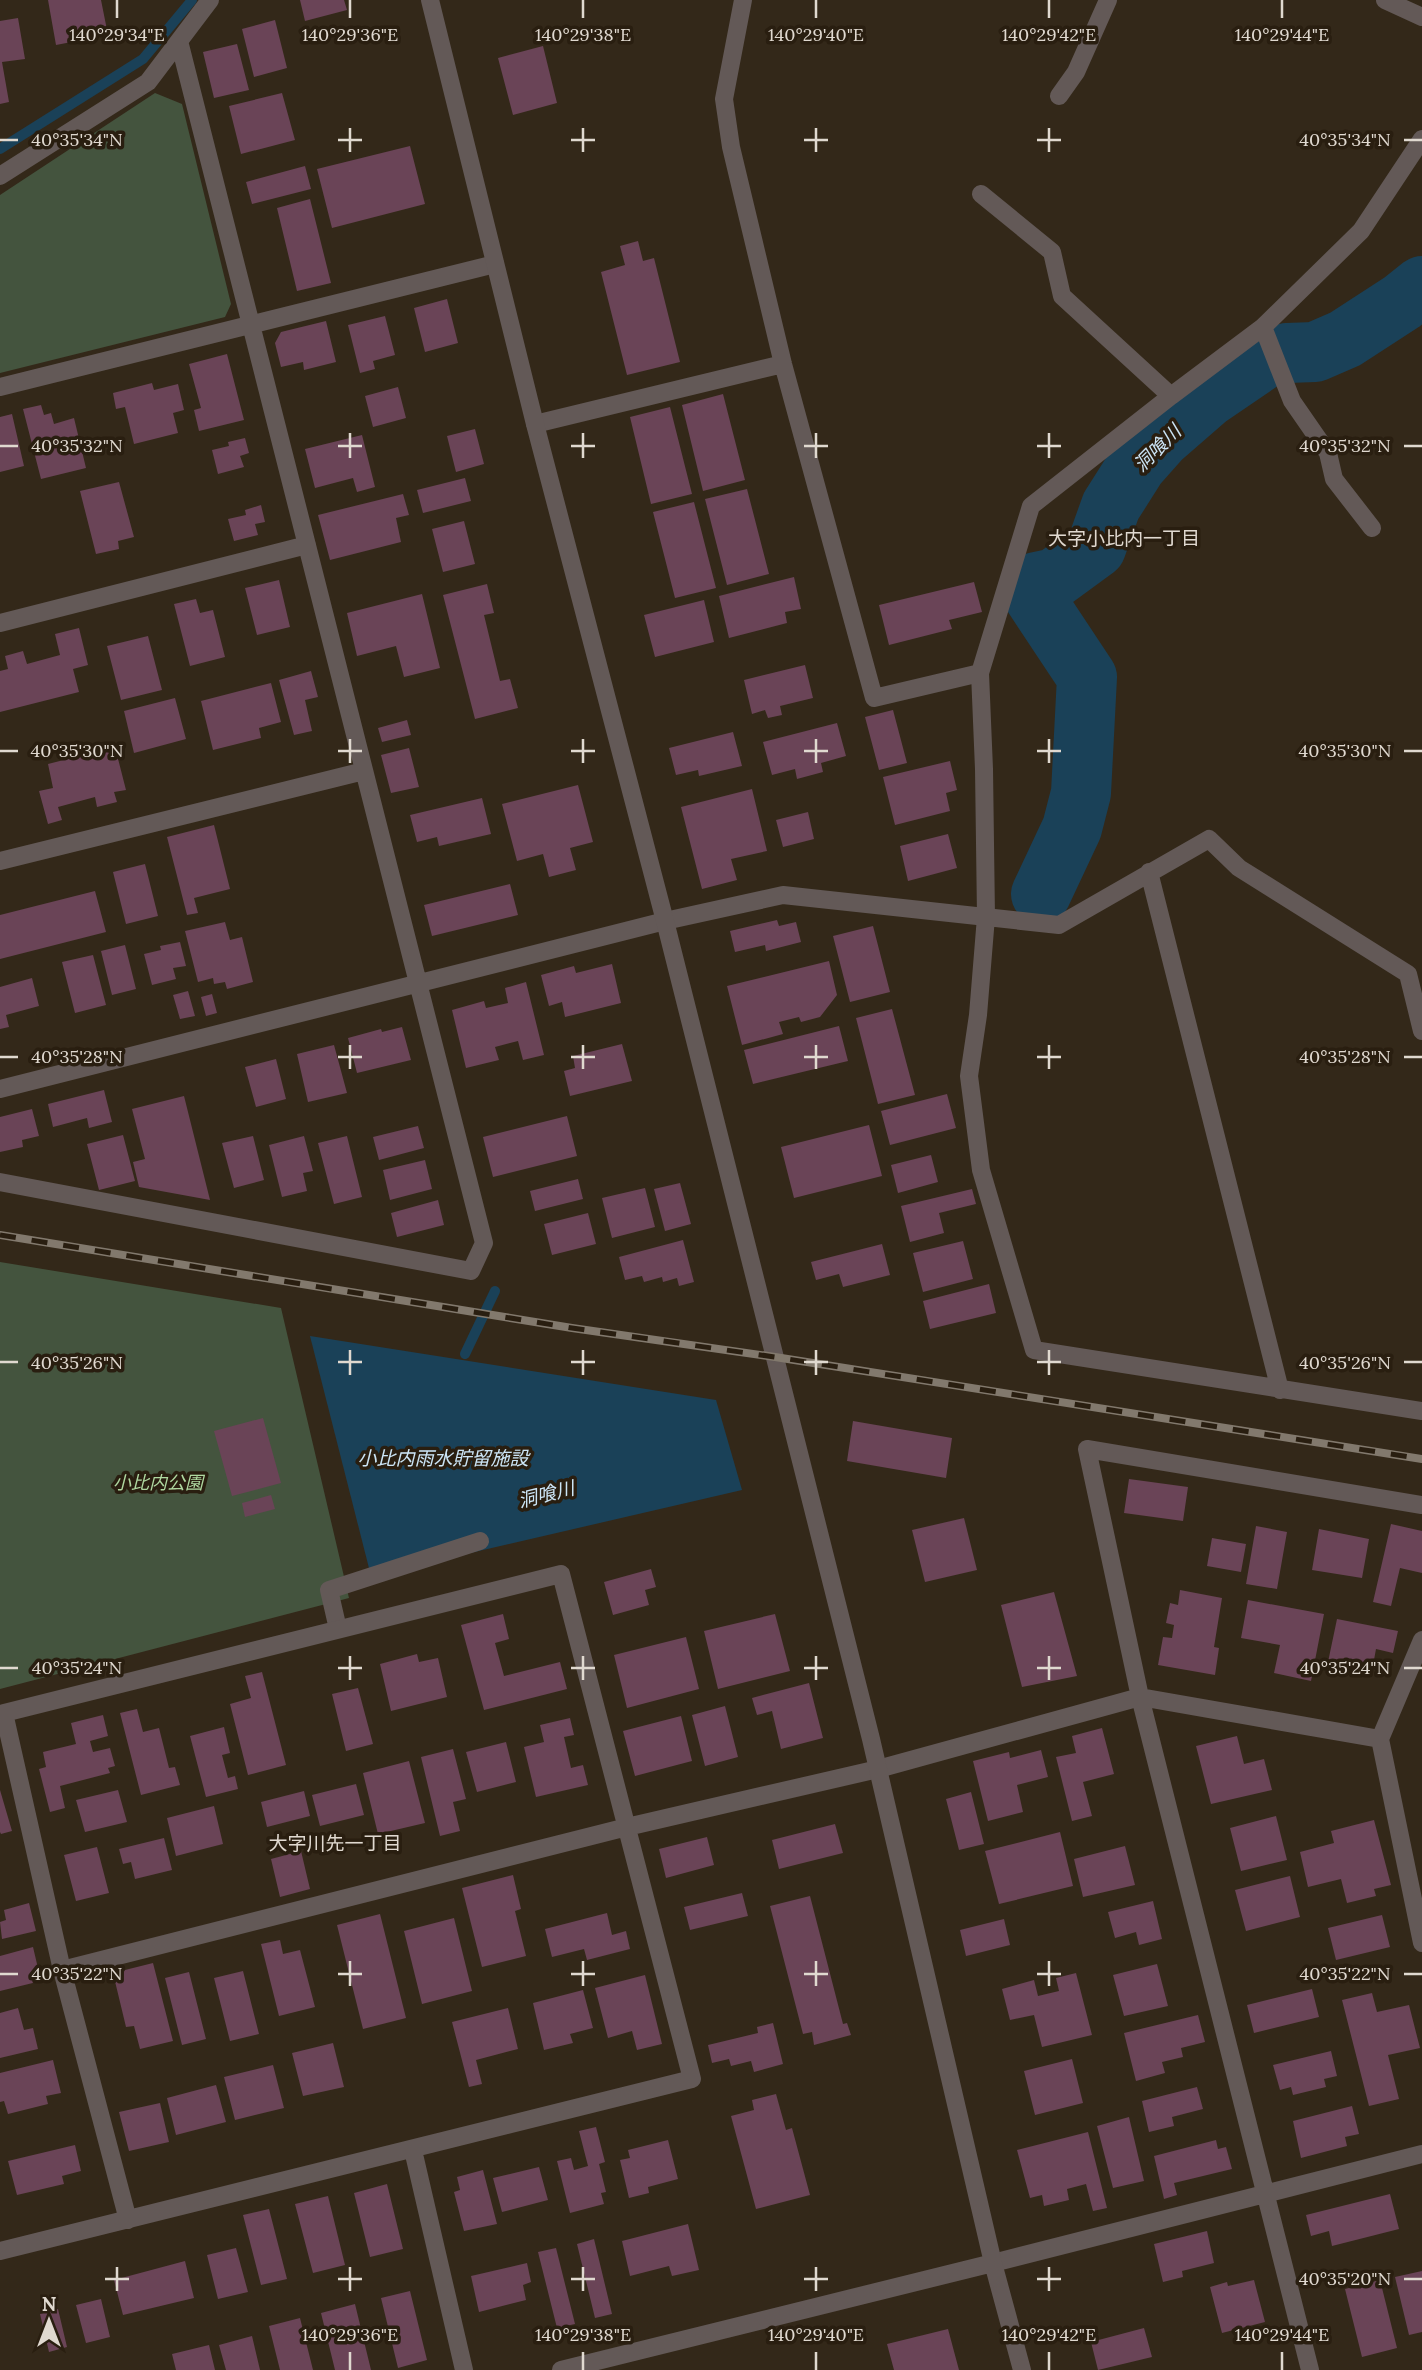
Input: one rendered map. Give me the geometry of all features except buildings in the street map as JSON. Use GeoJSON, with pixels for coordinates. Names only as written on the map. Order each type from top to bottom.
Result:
{"type":"FeatureCollection","features":[{"type":"Feature","properties":{"kind":"street"},"geometry":{"type":"LineString","coordinates":[[0,176],[148,82],[211,0]]}},
{"type":"Feature","properties":{"kind":"street"},"geometry":{"type":"LineString","coordinates":[[430,0],[535,424],[665,921],[878,1769],[993,2263],[1022,2370]]}},
{"type":"Feature","properties":{"kind":"street"},"geometry":{"type":"LineString","coordinates":[[743,0],[724,99],[731,146],[783,364],[874,698],[980,674]]}},
{"type":"Feature","properties":{"kind":"street"},"geometry":{"type":"LineString","coordinates":[[1059,96],[1076,72],[1108,0]]}},
{"type":"Feature","properties":{"kind":"street"},"geometry":{"type":"LineString","coordinates":[[1385,0],[1422,16]]}},
{"type":"Feature","properties":{"kind":"street"},"geometry":{"type":"LineString","coordinates":[[0,1182],[471,1271],[484,1243],[179,41]]}},
{"type":"Feature","properties":{"kind":"street"},"geometry":{"type":"LineString","coordinates":[[1422,139],[1361,231],[1266,334],[1171,396],[1031,506],[980,674],[986,917],[978,1015],[969,1076],[981,1170],[1034,1350],[1422,1411]]}},
{"type":"Feature","properties":{"kind":"street"},"geometry":{"type":"LineString","coordinates":[[981,194],[1052,252],[1062,296],[1171,396]]}},
{"type":"Feature","properties":{"kind":"street"},"geometry":{"type":"LineString","coordinates":[[0,387],[495,264]]}},
{"type":"Feature","properties":{"kind":"street"},"geometry":{"type":"LineString","coordinates":[[1266,334],[1292,401],[1328,453],[1334,479],[1372,528]]}},
{"type":"Feature","properties":{"kind":"street"},"geometry":{"type":"LineString","coordinates":[[535,424],[783,364]]}},
{"type":"Feature","properties":{"kind":"street"},"geometry":{"type":"LineString","coordinates":[[0,623],[307,545]]}},
{"type":"Feature","properties":{"kind":"street"},"geometry":{"type":"LineString","coordinates":[[0,861],[364,771]]}},
{"type":"Feature","properties":{"kind":"street"},"geometry":{"type":"LineString","coordinates":[[0,1089],[665,921],[783,895],[1059,925],[1209,839],[1239,868],[1408,974],[1422,1031]]}},
{"type":"Feature","properties":{"kind":"street"},"geometry":{"type":"LineString","coordinates":[[1149,872],[1280,1390]]}},
{"type":"Feature","properties":{"kind":"street"},"geometry":{"type":"LineString","coordinates":[[1310,2370],[1140,1697],[1087,1449],[1422,1505]]}},
{"type":"Feature","properties":{"kind":"street"},"geometry":{"type":"LineString","coordinates":[[338,1629],[328,1590],[480,1541]]}},
{"type":"Feature","properties":{"kind":"street"},"geometry":{"type":"LineString","coordinates":[[0,2251],[128,2220],[413,2150],[692,2079],[561,1574],[2,1714],[62,1970],[128,2220]]}},
{"type":"Feature","properties":{"kind":"street"},"geometry":{"type":"LineString","coordinates":[[1422,1640],[1380,1740],[1422,1942]]}},
{"type":"Feature","properties":{"kind":"street"},"geometry":{"type":"LineString","coordinates":[[62,1970],[627,1828],[878,1769],[1140,1697],[1380,1740]]}},
{"type":"Feature","properties":{"kind":"street"},"geometry":{"type":"LineString","coordinates":[[413,2150],[464,2370]]}},
{"type":"Feature","properties":{"kind":"street"},"geometry":{"type":"LineString","coordinates":[[561,2370],[1422,2154]]}},
{"type":"Feature","properties":{"kind":"green space"},"geometry":{"type":"Polygon","coordinates":[[[155,93],[182,104],[231,304],[225,317],[0,373],[0,195],[155,93]]]}},
{"type":"Feature","properties":{"kind":"green space","name":"小比内公園"},"geometry":{"type":"Polygon","coordinates":[[[0,1262],[281,1308],[349,1598],[0,1689],[0,1262]]]}},
{"type":"Feature","properties":{"kind":"water","name":"小比内雨水貯留施設"},"geometry":{"type":"Polygon","coordinates":[[[310,1336],[716,1400],[742,1490],[371,1576],[310,1336]]]}},
{"type":"Feature","properties":{"kind":"waterway"},"geometry":{"type":"LineString","coordinates":[[0,149],[143,59],[192,0]]}},
{"type":"Feature","properties":{"kind":"waterway","name":"洞喰川"},"geometry":{"type":"LineString","coordinates":[[1041,894],[1072,828],[1081,793],[1087,677],[1032,594],[1036,582],[1055,578],[1096,548],[1111,506],[1137,465],[1161,438],[1207,398],[1264,359],[1287,353],[1315,352],[1345,339],[1422,286]]}},
{"type":"Feature","properties":{"kind":"waterway"},"geometry":{"type":"LineString","coordinates":[[465,1354],[495,1291]]}},
{"type":"Feature","properties":{"kind":"railway"},"geometry":{"type":"LineString","coordinates":[[0,1235],[572,1328],[775,1357],[1422,1459]]}},
{"type":"Feature","properties":{"kind":"district","name":"大字小比内一丁目"},"geometry":{"type":"Point","coordinates":[1124,538]}},
{"type":"Feature","properties":{"kind":"district","name":"大字川先一丁目"},"geometry":{"type":"Point","coordinates":[335,1843]}}]}
